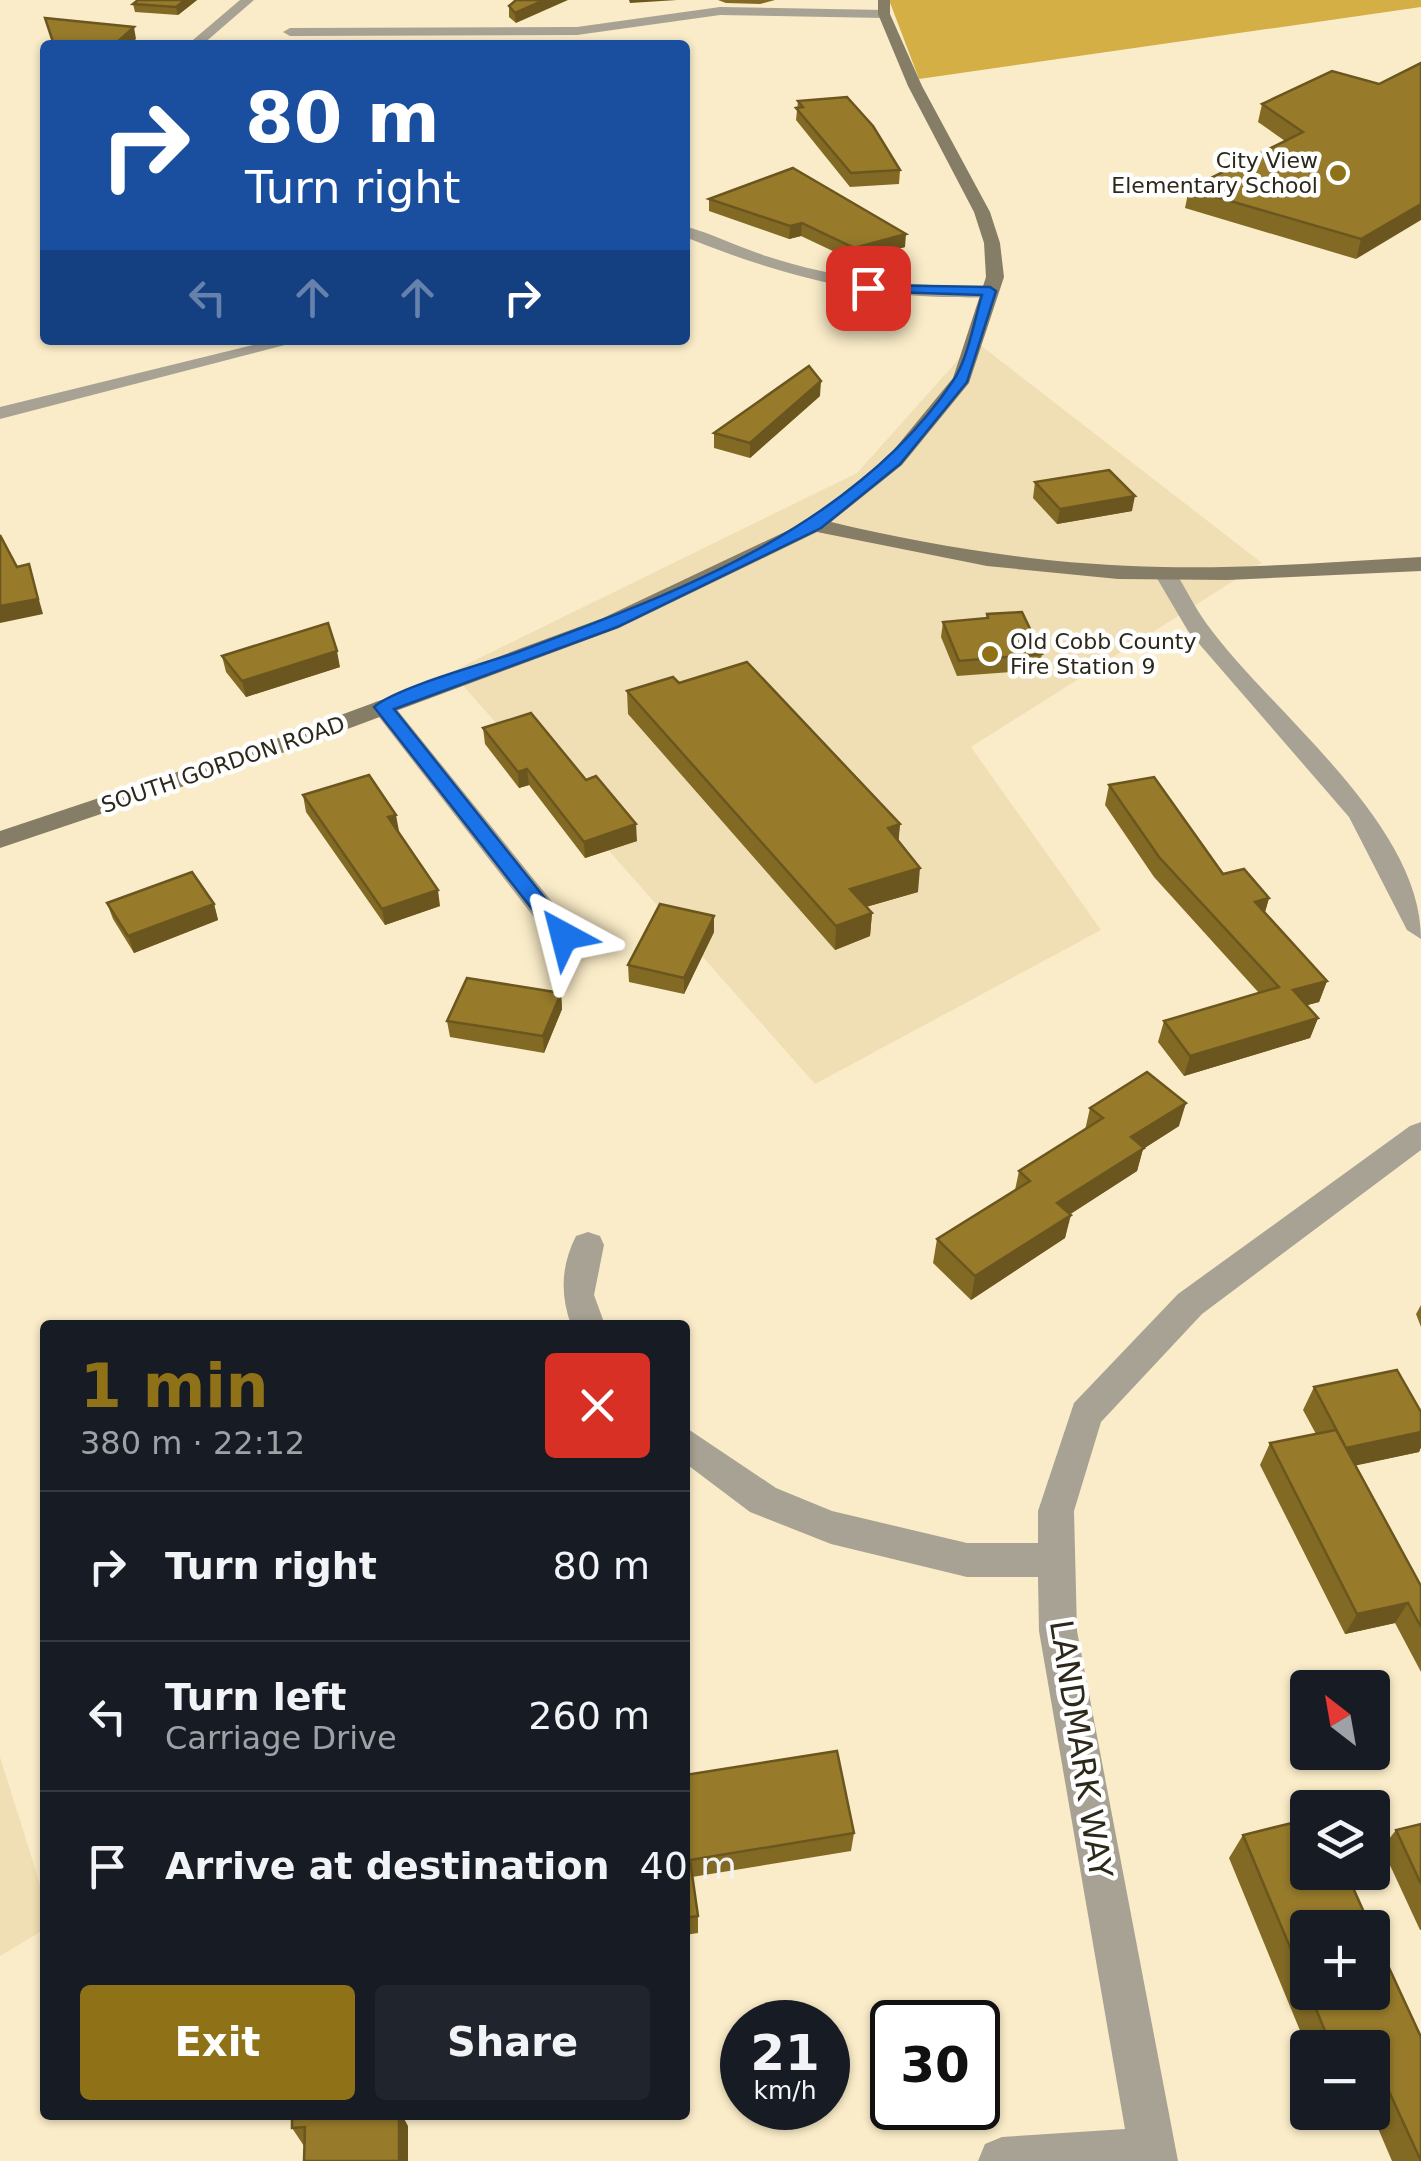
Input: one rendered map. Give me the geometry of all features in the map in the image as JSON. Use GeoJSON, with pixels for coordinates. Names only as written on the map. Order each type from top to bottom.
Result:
{"type":"FeatureCollection","features":[{"type":"Feature","properties":{"kind":"street"},"geometry":{"type":"LineString","coordinates":[[200,40],[248,0]]}},
{"type":"Feature","properties":{"kind":"street"},"geometry":{"type":"LineString","coordinates":[[290,32],[460,23],[577,31],[720,12],[884,7]]}},
{"type":"Feature","properties":{"kind":"street","name":"SOUTH GORDON ROAD"},"geometry":{"type":"LineString","coordinates":[[0,840],[611,623],[816,525],[895,461],[962,379],[994,277],[992,243],[982,212],[915,86],[884,7]]}},
{"type":"Feature","properties":{"kind":"street"},"geometry":{"type":"LineString","coordinates":[[448,40],[460,23]]}},
{"type":"Feature","properties":{"kind":"street"},"geometry":{"type":"LineString","coordinates":[[690,233],[776,266],[844,285],[990,291]]}},
{"type":"Feature","properties":{"kind":"street"},"geometry":{"type":"LineString","coordinates":[[0,413],[275,345]]}},
{"type":"Feature","properties":{"kind":"street"},"geometry":{"type":"LineString","coordinates":[[816,525],[888,543],[1034,567],[1166,575],[1421,564]]}},
{"type":"Feature","properties":{"kind":"street"},"geometry":{"type":"LineString","coordinates":[[1166,575],[1196,626],[1360,814],[1421,930]]}},
{"type":"Feature","properties":{"kind":"street"},"geometry":{"type":"LineString","coordinates":[[383,707],[564,936]]}},
{"type":"Feature","properties":{"kind":"street","name":"LANDMARK WAY"},"geometry":{"type":"LineString","coordinates":[[1153,2156],[1058,1631],[1056,1511],[1086,1414],[1190,1304],[1421,1134]]}},
{"type":"Feature","properties":{"kind":"street"},"geometry":{"type":"LineString","coordinates":[[586,1320],[577,1295],[588,1244]]}},
{"type":"Feature","properties":{"kind":"street"},"geometry":{"type":"LineString","coordinates":[[690,1447],[763,1500],[832,1528],[967,1560],[1057,1560]]}},
{"type":"Feature","properties":{"kind":"street"},"geometry":{"type":"LineString","coordinates":[[1002,2161],[1153,2156]]}},
{"type":"Feature","properties":{"kind":"shaded area"},"geometry":{"type":"Polygon","coordinates":[[[889,0],[1421,0],[1421,7],[919,79],[889,0]]]}},
{"type":"Feature","properties":{"kind":"shaded area"},"geometry":{"type":"Polygon","coordinates":[[[975,341],[1262,563],[971,747],[1101,930],[815,1084],[451,672],[857,473],[975,341]]]}},
{"type":"Feature","properties":{"kind":"shaded area"},"geometry":{"type":"Polygon","coordinates":[[[0,1757],[40,1884],[40,1932],[0,1956],[0,1757]]]}},
{"type":"Feature","properties":{"kind":"building"},"geometry":{"type":"Polygon","coordinates":[[[138,0],[185,0],[176,7],[133,4],[138,0]]]}},
{"type":"Feature","properties":{"kind":"building"},"geometry":{"type":"Polygon","coordinates":[[[516,0],[544,0],[515,13],[509,6],[516,0]]]}},
{"type":"Feature","properties":{"kind":"building"},"geometry":{"type":"Polygon","coordinates":[[[45,18],[134,27],[120,40],[52,40],[45,18]]]}},
{"type":"Feature","properties":{"kind":"building","name":"City View Elementary School"},"geometry":{"type":"Polygon","coordinates":[[[1421,63],[1421,204],[1361,239],[1189,189],[1303,132],[1262,104],[1332,71],[1379,84],[1421,63]]]}},
{"type":"Feature","properties":{"kind":"building"},"geometry":{"type":"Polygon","coordinates":[[[847,97],[873,126],[900,170],[851,173],[796,108],[803,107],[798,101],[847,97]]]}},
{"type":"Feature","properties":{"kind":"building"},"geometry":{"type":"Polygon","coordinates":[[[793,168],[906,234],[854,248],[802,223],[790,226],[709,199],[793,168]]]}},
{"type":"Feature","properties":{"kind":"building"},"geometry":{"type":"Polygon","coordinates":[[[809,366],[821,381],[750,443],[714,433],[809,366]]]}},
{"type":"Feature","properties":{"kind":"building"},"geometry":{"type":"Polygon","coordinates":[[[1109,470],[1135,496],[1060,509],[1035,482],[1109,470]]]}},
{"type":"Feature","properties":{"kind":"building"},"geometry":{"type":"Polygon","coordinates":[[[0,535],[17,567],[29,564],[38,599],[0,606],[0,535]]]}},
{"type":"Feature","properties":{"kind":"building"},"geometry":{"type":"Polygon","coordinates":[[[1022,612],[1042,654],[959,661],[943,622],[1022,612]]]}},
{"type":"Feature","properties":{"kind":"building"},"geometry":{"type":"Polygon","coordinates":[[[328,623],[337,651],[242,681],[222,656],[328,623]]]}},
{"type":"Feature","properties":{"kind":"building"},"geometry":{"type":"Polygon","coordinates":[[[747,662],[900,824],[888,828],[920,868],[850,889],[872,913],[836,926],[627,691],[673,677],[679,683],[747,662]]]}},
{"type":"Feature","properties":{"kind":"building"},"geometry":{"type":"Polygon","coordinates":[[[531,713],[586,780],[596,776],[636,824],[584,842],[527,769],[518,772],[483,728],[531,713]]]}},
{"type":"Feature","properties":{"kind":"building"},"geometry":{"type":"Polygon","coordinates":[[[369,775],[396,815],[388,817],[438,890],[382,909],[303,795],[369,775]]]}},
{"type":"Feature","properties":{"kind":"building"},"geometry":{"type":"Polygon","coordinates":[[[1154,777],[1223,874],[1244,869],[1269,898],[1255,902],[1327,981],[1293,990],[1318,1018],[1190,1056],[1164,1021],[1279,987],[1159,857],[1109,785],[1154,777]]]}},
{"type":"Feature","properties":{"kind":"building"},"geometry":{"type":"Polygon","coordinates":[[[192,872],[214,904],[128,936],[107,903],[192,872]]]}},
{"type":"Feature","properties":{"kind":"building"},"geometry":{"type":"Polygon","coordinates":[[[660,904],[714,916],[684,978],[628,965],[660,904]]]}},
{"type":"Feature","properties":{"kind":"building"},"geometry":{"type":"Polygon","coordinates":[[[467,978],[561,993],[543,1036],[447,1021],[467,978]]]}},
{"type":"Feature","properties":{"kind":"building"},"geometry":{"type":"Polygon","coordinates":[[[1147,1072],[1186,1103],[1131,1137],[1144,1148],[1057,1203],[1071,1215],[975,1276],[937,1239],[1030,1181],[1019,1171],[1103,1118],[1090,1108],[1147,1072]]]}},
{"type":"Feature","properties":{"kind":"building"},"geometry":{"type":"Polygon","coordinates":[[[1397,1370],[1421,1412],[1421,1432],[1346,1448],[1314,1387],[1397,1370]]]}},
{"type":"Feature","properties":{"kind":"building"},"geometry":{"type":"Polygon","coordinates":[[[1336,1430],[1421,1586],[1421,1627],[1408,1603],[1357,1614],[1270,1443],[1336,1430]]]}},
{"type":"Feature","properties":{"kind":"building"},"geometry":{"type":"Polygon","coordinates":[[[837,1751],[854,1833],[690,1860],[690,1774],[837,1751]]]}},
{"type":"Feature","properties":{"kind":"building"},"geometry":{"type":"Polygon","coordinates":[[[1290,1823],[1290,1890],[1354,1890],[1363,1910],[1290,1910],[1290,1947],[1243,1835],[1290,1823]]]}},
{"type":"Feature","properties":{"kind":"building"},"geometry":{"type":"Polygon","coordinates":[[[1421,1824],[1421,1884],[1396,1830],[1421,1824]]]}},
{"type":"Feature","properties":{"kind":"building"},"geometry":{"type":"Polygon","coordinates":[[[690,1860],[698,1916],[690,1917],[690,1860]]]}},
{"type":"Feature","properties":{"kind":"building"},"geometry":{"type":"Polygon","coordinates":[[[1390,1970],[1421,2037],[1421,2161],[1390,2094],[1390,2030],[1325,2030],[1316,2010],[1390,2010],[1390,1970]]]}},
{"type":"Feature","properties":{"kind":"building"},"geometry":{"type":"Polygon","coordinates":[[[292,2120],[399,2120],[399,2161],[304,2161],[305,2127],[292,2128],[292,2120]]]}},
{"type":"Feature","properties":{"kind":"place","name":"City View Elementary School"},"geometry":{"type":"Point","coordinates":[1338,173]}},
{"type":"Feature","properties":{"kind":"place","name":"Old Cobb County Fire Station 9"},"geometry":{"type":"Point","coordinates":[990,654]}},
{"type":"Feature","properties":{"kind":"route"},"geometry":{"type":"LineString","coordinates":[[564,936],[383,707],[611,623],[674,594],[816,525],[895,461],[962,379],[990,291],[868,288]]}}]}
